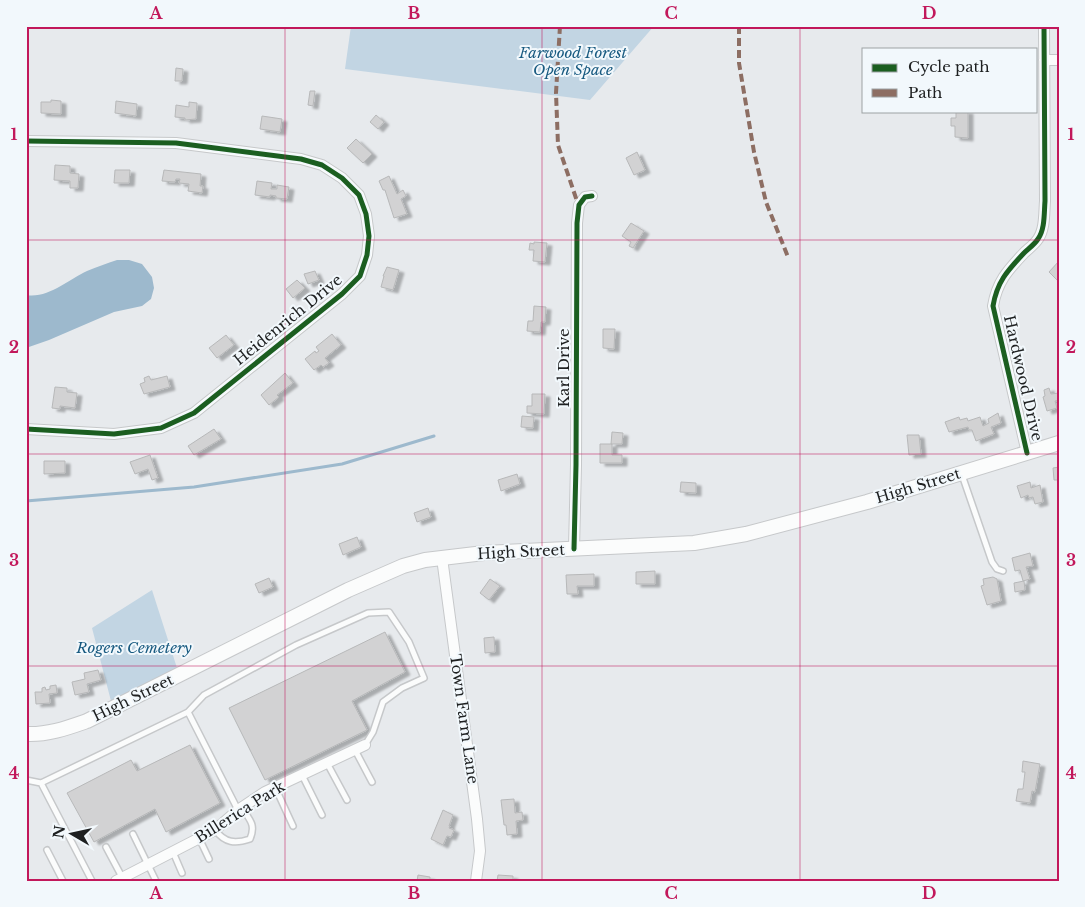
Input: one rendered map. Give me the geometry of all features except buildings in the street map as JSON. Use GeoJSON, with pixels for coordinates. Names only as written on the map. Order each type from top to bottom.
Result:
{"type":"FeatureCollection","features":[{"type":"Feature","properties":{"kind":"main road","name":"High Street"},"geometry":{"type":"LineString","coordinates":[[32,734],[62,730],[87,721],[379,576],[403,566],[425,560],[484,553],[694,542],[746,534],[867,502],[1059,443]]}},
{"type":"Feature","properties":{"kind":"street","name":"Hardwood Drive"},"geometry":{"type":"LineString","coordinates":[[1027,453],[993,306],[995,292],[1000,280],[1038,239],[1044,223],[1044,26]]}},
{"type":"Feature","properties":{"kind":"street"},"geometry":{"type":"LineString","coordinates":[[1044,60],[1059,60]]}},
{"type":"Feature","properties":{"kind":"street","name":"Heidenrich Drive"},"geometry":{"type":"LineString","coordinates":[[26,141],[176,144],[301,159],[322,165],[342,178],[359,195],[366,214],[369,236],[367,255],[360,276],[342,294],[194,413],[161,428],[114,434],[26,430]]}},
{"type":"Feature","properties":{"kind":"street","name":"Karl Drive"},"geometry":{"type":"LineString","coordinates":[[574,549],[577,223],[579,205],[585,197],[592,196]]}},
{"type":"Feature","properties":{"kind":"street","name":"Town Farm Lane"},"geometry":{"type":"LineString","coordinates":[[442,558],[477,819],[480,851],[476,881]]}},
{"type":"Feature","properties":{"kind":"street","name":"Billerica Park"},"geometry":{"type":"LineString","coordinates":[[119,879],[215,830],[240,809],[275,787],[365,745]]}},
{"type":"Feature","properties":{"kind":"lane"},"geometry":{"type":"LineString","coordinates":[[962,473],[992,562],[1003,571]]}},
{"type":"Feature","properties":{"kind":"lane"},"geometry":{"type":"LineString","coordinates":[[26,780],[41,783],[188,712],[204,695],[296,645],[368,613],[389,612],[409,642],[424,678],[402,688],[383,702],[373,732],[365,745]]}},
{"type":"Feature","properties":{"kind":"lane"},"geometry":{"type":"LineString","coordinates":[[188,712],[240,809],[250,821],[253,831],[250,839],[239,843],[228,841],[215,830]]}},
{"type":"Feature","properties":{"kind":"lane"},"geometry":{"type":"LineString","coordinates":[[354,750],[372,782]]}},
{"type":"Feature","properties":{"kind":"lane"},"geometry":{"type":"LineString","coordinates":[[327,763],[347,800]]}},
{"type":"Feature","properties":{"kind":"lane"},"geometry":{"type":"LineString","coordinates":[[302,775],[322,815]]}},
{"type":"Feature","properties":{"kind":"lane"},"geometry":{"type":"LineString","coordinates":[[41,783],[92,881]]}},
{"type":"Feature","properties":{"kind":"lane"},"geometry":{"type":"LineString","coordinates":[[275,787],[293,826]]}},
{"type":"Feature","properties":{"kind":"lane"},"geometry":{"type":"LineString","coordinates":[[133,834],[156,881]]}},
{"type":"Feature","properties":{"kind":"lane"},"geometry":{"type":"LineString","coordinates":[[199,838],[209,859]]}},
{"type":"Feature","properties":{"kind":"lane"},"geometry":{"type":"LineString","coordinates":[[106,847],[119,879]]}},
{"type":"Feature","properties":{"kind":"lane"},"geometry":{"type":"LineString","coordinates":[[47,850],[63,881]]}},
{"type":"Feature","properties":{"kind":"lane"},"geometry":{"type":"LineString","coordinates":[[173,852],[182,873]]}},
{"type":"Feature","properties":{"kind":"green space","name":"Farwood Forest Open Space"},"geometry":{"type":"Polygon","coordinates":[[[351,26],[654,26],[590,100],[345,69],[351,26]]]}},
{"type":"Feature","properties":{"kind":"green space","name":"Rogers Cemetery"},"geometry":{"type":"Polygon","coordinates":[[[152,590],[177,668],[111,701],[92,628],[152,590]]]}},
{"type":"Feature","properties":{"kind":"shaded area"},"geometry":{"type":"Polygon","coordinates":[[[117,260],[129,260],[142,264],[152,277],[154,288],[151,299],[142,306],[114,312],[26,348],[26,295],[42,294],[50,291],[87,271],[117,260]]]}},
{"type":"Feature","properties":{"kind":"waterway"},"geometry":{"type":"LineString","coordinates":[[26,501],[194,487],[342,464],[434,436]]}},
{"type":"Feature","properties":{"kind":"marked path"},"geometry":{"type":"LineString","coordinates":[[560,26],[556,93],[558,145],[579,207]]}},
{"type":"Feature","properties":{"kind":"marked path"},"geometry":{"type":"LineString","coordinates":[[739,26],[739,63],[754,152],[766,202],[788,257]]}},
{"type":"Feature","properties":{"kind":"cycle path"},"geometry":{"type":"LineString","coordinates":[[1027,453],[993,306],[1000,283],[1018,259],[1036,241],[1043,226],[1045,201],[1044,26]]}},
{"type":"Feature","properties":{"kind":"cycle path"},"geometry":{"type":"LineString","coordinates":[[26,141],[176,143],[301,159],[322,165],[342,178],[359,195],[366,214],[369,236],[367,255],[360,276],[342,294],[194,413],[161,428],[114,434],[26,429]]}},
{"type":"Feature","properties":{"kind":"cycle path"},"geometry":{"type":"LineString","coordinates":[[574,549],[577,223],[579,205],[585,197],[592,196]]}}]}
